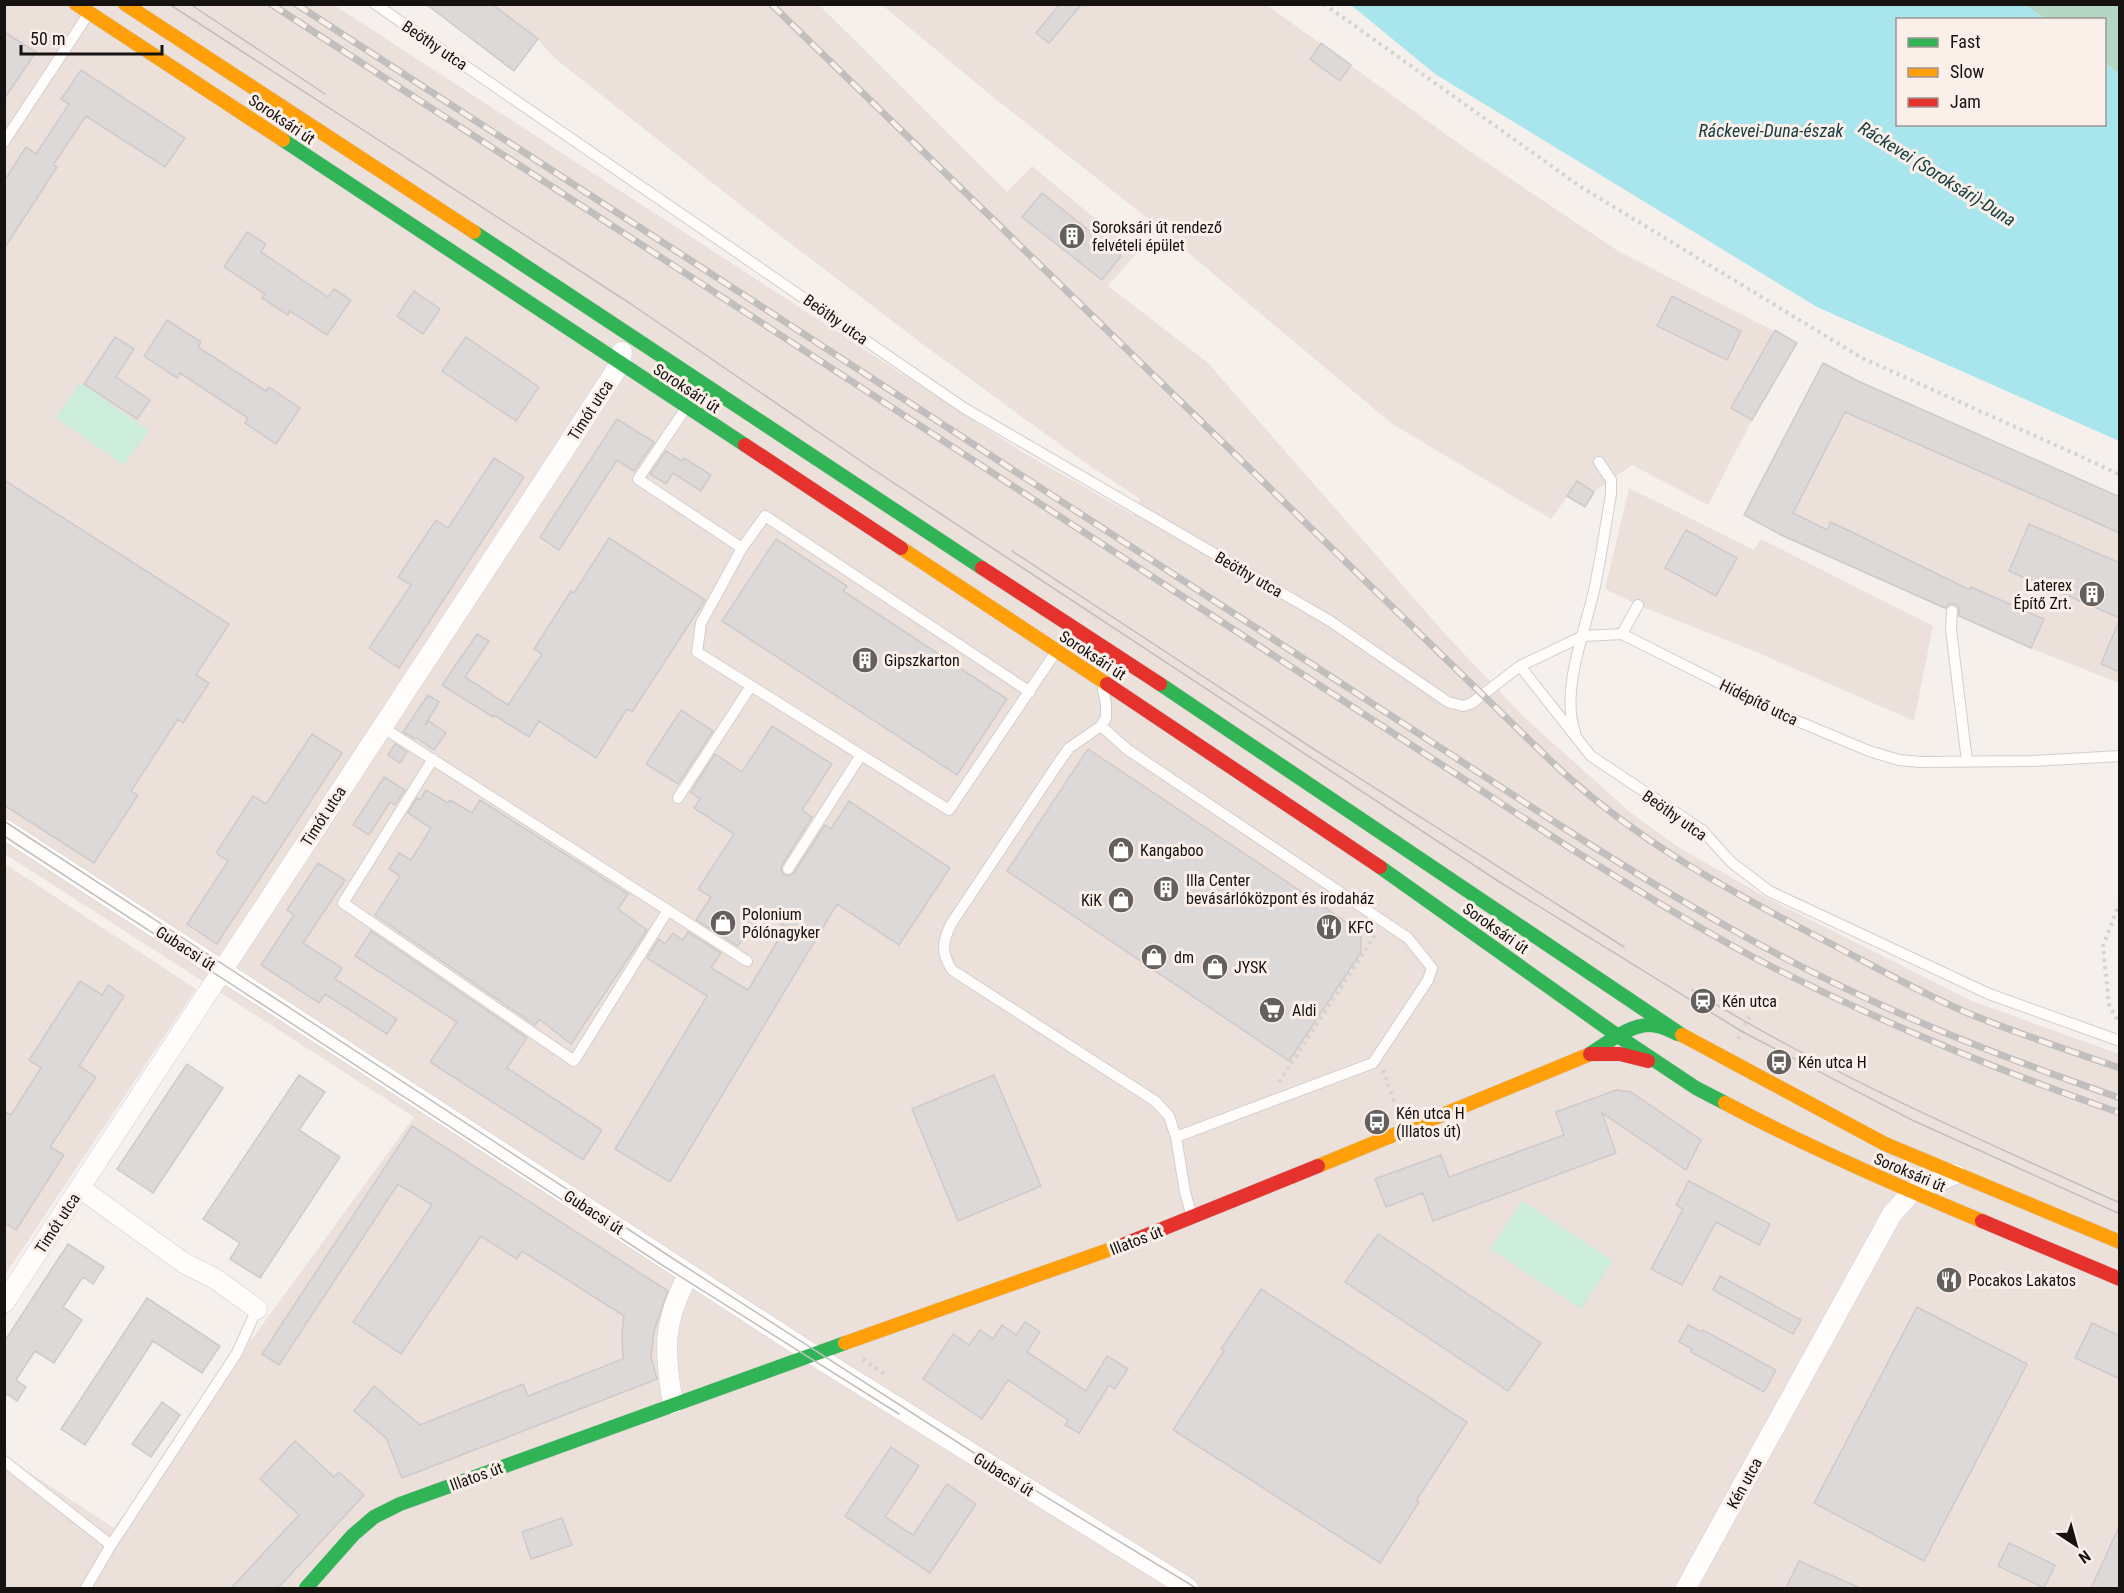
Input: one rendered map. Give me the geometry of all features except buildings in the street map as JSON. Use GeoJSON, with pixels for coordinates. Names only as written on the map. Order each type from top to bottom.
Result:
{"type":"FeatureCollection","features":[{"type":"Feature","properties":{"kind":"main road","name":"Soroksári út"},"geometry":{"type":"LineString","coordinates":[[76,4],[1353,848],[1618,1036],[1696,1088],[1768,1126],[1912,1192],[2120,1279]]}},
{"type":"Feature","properties":{"kind":"main road","name":"Soroksári út"},"geometry":{"type":"LineString","coordinates":[[125,4],[1229,729],[1685,1037],[1886,1144],[2120,1242]]}},
{"type":"Feature","properties":{"kind":"main road"},"geometry":{"type":"LineString","coordinates":[[1608,986],[1604,1026],[1590,1054],[1620,1054],[1660,1064]]}},
{"type":"Feature","properties":{"kind":"main road","name":"Illatos út"},"geometry":{"type":"LineString","coordinates":[[306,1588],[353,1535],[374,1517],[400,1504],[812,1354],[1069,1265],[1193,1218],[1590,1054],[1618,1036],[1635,1029],[1652,1025],[1685,1037]]}},
{"type":"Feature","properties":{"kind":"street","name":"Timót utca"},"geometry":{"type":"LineString","coordinates":[[4,1303],[620,364],[624,345],[615,325]]}},
{"type":"Feature","properties":{"kind":"street","name":"Gubacsi út"},"geometry":{"type":"LineString","coordinates":[[4,829],[812,1354],[1188,1588]]}},
{"type":"Feature","properties":{"kind":"street"},"geometry":{"type":"LineString","coordinates":[[1886,1144],[1899,1164],[1912,1192]]}},
{"type":"Feature","properties":{"kind":"street","name":"Kén utca"},"geometry":{"type":"LineString","coordinates":[[1686,1588],[1892,1214],[1912,1192],[1955,1174]]}},
{"type":"Feature","properties":{"kind":"street"},"geometry":{"type":"LineString","coordinates":[[80,1188],[184,1263],[213,1278],[257,1309]]}},
{"type":"Feature","properties":{"kind":"street"},"geometry":{"type":"LineString","coordinates":[[673,1404],[666,1368],[667,1330],[675,1302],[689,1274]]}},
{"type":"Feature","properties":{"kind":"lane","name":"Beöthy utca"},"geometry":{"type":"LineString","coordinates":[[375,4],[964,408],[1330,621],[1448,702],[1463,706],[1472,703],[1520,666],[1591,756],[1702,830],[1731,862],[1769,891],[1989,994],[2120,1041]]}},
{"type":"Feature","properties":{"kind":"lane"},"geometry":{"type":"LineString","coordinates":[[4,142],[88,13]]}},
{"type":"Feature","properties":{"kind":"lane"},"geometry":{"type":"LineString","coordinates":[[686,407],[638,479],[742,548]]}},
{"type":"Feature","properties":{"kind":"lane"},"geometry":{"type":"LineString","coordinates":[[1578,741],[1572,723],[1571,682],[1595,586],[1611,494],[1611,480],[1599,462]]}},
{"type":"Feature","properties":{"kind":"lane"},"geometry":{"type":"LineString","coordinates":[[1030,692],[765,516],[742,548],[701,623],[697,652],[949,810],[1030,692],[1057,651]]}},
{"type":"Feature","properties":{"kind":"lane"},"geometry":{"type":"LineString","coordinates":[[1622,634],[1638,606]]}},
{"type":"Feature","properties":{"kind":"lane"},"geometry":{"type":"LineString","coordinates":[[1952,611],[1951,629],[1967,761]]}},
{"type":"Feature","properties":{"kind":"lane","name":"Hídépítő utca"},"geometry":{"type":"LineString","coordinates":[[1583,636],[1622,634],[1783,715],[1869,751],[1899,760],[1921,762],[2030,761],[2120,756]]}},
{"type":"Feature","properties":{"kind":"lane"},"geometry":{"type":"LineString","coordinates":[[1520,666],[1583,636]]}},
{"type":"Feature","properties":{"kind":"lane"},"geometry":{"type":"LineString","coordinates":[[1098,678],[1106,704],[1106,718],[1101,726],[1070,748],[1057,765],[951,924],[944,938],[944,956],[952,970],[1155,1101],[1169,1116],[1176,1137],[1185,1192],[1193,1218]]}},
{"type":"Feature","properties":{"kind":"lane"},"geometry":{"type":"LineString","coordinates":[[678,798],[751,686]]}},
{"type":"Feature","properties":{"kind":"lane"},"geometry":{"type":"LineString","coordinates":[[1101,726],[1128,750],[1408,938],[1432,968],[1428,980],[1373,1063],[1176,1137]]}},
{"type":"Feature","properties":{"kind":"lane"},"geometry":{"type":"LineString","coordinates":[[382,727],[747,961]]}},
{"type":"Feature","properties":{"kind":"lane"},"geometry":{"type":"LineString","coordinates":[[788,869],[861,755]]}},
{"type":"Feature","properties":{"kind":"lane"},"geometry":{"type":"LineString","coordinates":[[433,759],[343,903],[574,1061],[668,910]]}},
{"type":"Feature","properties":{"kind":"lane"},"geometry":{"type":"LineString","coordinates":[[86,1588],[111,1545],[237,1353],[257,1309]]}},
{"type":"Feature","properties":{"kind":"lane"},"geometry":{"type":"LineString","coordinates":[[4,1461],[111,1545]]}},
{"type":"Feature","properties":{"kind":"path"},"geometry":{"type":"LineString","coordinates":[[1324,4],[1581,187],[1863,358],[2120,475]]}},
{"type":"Feature","properties":{"kind":"path"},"geometry":{"type":"LineString","coordinates":[[2120,902],[2103,946],[2109,1005],[2120,1024]]}},
{"type":"Feature","properties":{"kind":"path"},"geometry":{"type":"LineString","coordinates":[[1279,1082],[1383,921]]}},
{"type":"Feature","properties":{"kind":"path"},"geometry":{"type":"LineString","coordinates":[[1737,1039],[1749,1017]]}},
{"type":"Feature","properties":{"kind":"path"},"geometry":{"type":"LineString","coordinates":[[1377,1056],[1396,1107]]}},
{"type":"Feature","properties":{"kind":"shaded area"},"geometry":{"type":"Polygon","coordinates":[[[5,5],[334,5],[1024,453],[1134,515],[1140,499],[1084,462],[925,346],[748,211],[552,56],[538,39],[492,5],[819,5],[1007,192],[1032,166],[1137,253],[1108,286],[1207,362],[1447,636],[1525,718],[1631,813],[1680,848],[1769,899],[1972,1001],[2119,1054],[2119,1588],[5,1588],[4,1456],[114,1528],[414,1117],[5,854],[5,5]]]}},
{"type":"Feature","properties":{"kind":"shaded area"},"geometry":{"type":"Polygon","coordinates":[[[882,5],[1267,5],[1465,148],[1618,251],[1797,343],[1752,420],[1708,505],[1632,465],[1594,492],[1585,507],[1567,497],[1551,519],[1391,423],[1136,209],[993,97],[882,5]]]}},
{"type":"Feature","properties":{"kind":"shaded area"},"geometry":{"type":"Polygon","coordinates":[[[1823,363],[1860,382],[2119,497],[2119,683],[2031,648],[1781,535],[1744,515],[1823,363]]]}},
{"type":"Feature","properties":{"kind":"shaded area"},"geometry":{"type":"Polygon","coordinates":[[[1629,488],[1754,550],[1761,539],[1933,626],[1914,721],[1605,589],[1629,488]]]}},
{"type":"Feature","properties":{"kind":"shaded area"},"geometry":{"type":"Polygon","coordinates":[[[5,864],[196,989],[5,1275],[5,864]]]}},
{"type":"Feature","properties":{"kind":"green space"},"geometry":{"type":"Polygon","coordinates":[[[2025,5],[2119,5],[2119,74],[2106,64],[2106,18],[2044,18],[2025,5]]]}},
{"type":"Feature","properties":{"kind":"green space"},"geometry":{"type":"Polygon","coordinates":[[[80,383],[149,430],[124,465],[56,418],[80,383]]]}},
{"type":"Feature","properties":{"kind":"green space"},"geometry":{"type":"Polygon","coordinates":[[[1522,1201],[1613,1261],[1581,1309],[1490,1249],[1522,1201]]]}},
{"type":"Feature","properties":{"kind":"water","name":"Ráckevei-Duna-észak"},"geometry":{"type":"Polygon","coordinates":[[[1351,5],[2025,5],[2044,18],[1896,18],[1896,126],[2106,126],[2106,64],[2119,74],[2119,441],[1817,307],[1435,74],[1351,5]]]}},
{"type":"Feature","properties":{"kind":"tram line"},"geometry":{"type":"LineString","coordinates":[[169,4],[631,304],[871,468],[1501,883],[1741,1031],[1912,1120],[2120,1214]]}},
{"type":"Feature","properties":{"kind":"tram line"},"geometry":{"type":"LineString","coordinates":[[190,4],[325,94]]}},
{"type":"Feature","properties":{"kind":"tram line"},"geometry":{"type":"LineString","coordinates":[[1012,551],[1306,744],[1624,947]]}},
{"type":"Feature","properties":{"kind":"tram line"},"geometry":{"type":"LineString","coordinates":[[4,821],[982,1458],[1196,1588]]}},
{"type":"Feature","properties":{"kind":"tram line"},"geometry":{"type":"LineString","coordinates":[[4,836],[662,1265],[899,1414]]}},
{"type":"Feature","properties":{"kind":"tram line"},"geometry":{"type":"LineString","coordinates":[[1692,990],[1743,1021],[1849,1077],[2120,1203]]}},
{"type":"Feature","properties":{"kind":"railway"},"geometry":{"type":"LineString","coordinates":[[271,4],[1559,841],[1679,915],[1796,979],[1887,1021],[2026,1079],[2120,1113]]}},
{"type":"Feature","properties":{"kind":"railway"},"geometry":{"type":"LineString","coordinates":[[296,4],[1645,879],[1725,926],[1848,990],[1975,1045],[2120,1098]]}},
{"type":"Feature","properties":{"kind":"railway"},"geometry":{"type":"LineString","coordinates":[[771,4],[1582,789],[1644,836],[1709,877],[1910,986],[1988,1021],[2120,1068]]}},
{"type":"Feature","properties":{"kind":"traffic: fast"},"geometry":{"type":"LineString","coordinates":[[283,140],[745,445]]}},
{"type":"Feature","properties":{"kind":"traffic: fast"},"geometry":{"type":"LineString","coordinates":[[474,232],[982,568]]}},
{"type":"Feature","properties":{"kind":"traffic: fast"},"geometry":{"type":"LineString","coordinates":[[1160,684],[1682,1035]]}},
{"type":"Feature","properties":{"kind":"traffic: fast"},"geometry":{"type":"LineString","coordinates":[[1380,867],[1618,1036],[1696,1088],[1725,1103]]}},
{"type":"Feature","properties":{"kind":"traffic: fast"},"geometry":{"type":"LineString","coordinates":[[1588,1055],[1633,1028],[1650,1025],[1678,1034]]}},
{"type":"Feature","properties":{"kind":"traffic: fast"},"geometry":{"type":"LineString","coordinates":[[306,1588],[353,1535],[374,1517],[400,1504],[845,1343]]}},
{"type":"Feature","properties":{"kind":"traffic: slow"},"geometry":{"type":"LineString","coordinates":[[76,4],[283,140]]}},
{"type":"Feature","properties":{"kind":"traffic: slow"},"geometry":{"type":"LineString","coordinates":[[125,4],[474,232]]}},
{"type":"Feature","properties":{"kind":"traffic: slow"},"geometry":{"type":"LineString","coordinates":[[901,548],[1107,684]]}},
{"type":"Feature","properties":{"kind":"traffic: slow"},"geometry":{"type":"LineString","coordinates":[[1682,1035],[1885,1144],[2120,1242]]}},
{"type":"Feature","properties":{"kind":"traffic: slow"},"geometry":{"type":"LineString","coordinates":[[1318,1166],[1588,1055]]}},
{"type":"Feature","properties":{"kind":"traffic: slow"},"geometry":{"type":"LineString","coordinates":[[1725,1103],[1852,1165],[1982,1221]]}},
{"type":"Feature","properties":{"kind":"traffic: slow"},"geometry":{"type":"LineString","coordinates":[[845,1343],[1125,1244]]}},
{"type":"Feature","properties":{"kind":"traffic: jam"},"geometry":{"type":"LineString","coordinates":[[745,445],[901,548]]}},
{"type":"Feature","properties":{"kind":"traffic: jam"},"geometry":{"type":"LineString","coordinates":[[982,568],[1160,684]]}},
{"type":"Feature","properties":{"kind":"traffic: jam"},"geometry":{"type":"LineString","coordinates":[[1107,684],[1380,867]]}},
{"type":"Feature","properties":{"kind":"traffic: jam"},"geometry":{"type":"LineString","coordinates":[[1590,1054],[1620,1054],[1648,1061]]}},
{"type":"Feature","properties":{"kind":"traffic: jam"},"geometry":{"type":"LineString","coordinates":[[1125,1244],[1318,1166]]}},
{"type":"Feature","properties":{"kind":"traffic: jam"},"geometry":{"type":"LineString","coordinates":[[1982,1221],[2120,1279]]}},
{"type":"Feature","properties":{"kind":"place","name":"Soroksári út rendező felvételi épület"},"geometry":{"type":"Point","coordinates":[1072,236]}},
{"type":"Feature","properties":{"kind":"place","name":"Laterex Építő Zrt."},"geometry":{"type":"Point","coordinates":[2092,594]}},
{"type":"Feature","properties":{"kind":"place","name":"Gipszkarton"},"geometry":{"type":"Point","coordinates":[865,660]}},
{"type":"Feature","properties":{"kind":"place","name":"Kangaboo"},"geometry":{"type":"Point","coordinates":[1121,850]}},
{"type":"Feature","properties":{"kind":"place","name":"Illa Center bevásárlóközpont és irodaház"},"geometry":{"type":"Point","coordinates":[1166,889]}},
{"type":"Feature","properties":{"kind":"place","name":"KiK"},"geometry":{"type":"Point","coordinates":[1121,900]}},
{"type":"Feature","properties":{"kind":"place","name":"Polonium Pólónagyker"},"geometry":{"type":"Point","coordinates":[723,923]}},
{"type":"Feature","properties":{"kind":"place","name":"KFC"},"geometry":{"type":"Point","coordinates":[1329,927]}},
{"type":"Feature","properties":{"kind":"place","name":"dm"},"geometry":{"type":"Point","coordinates":[1154,957]}},
{"type":"Feature","properties":{"kind":"place","name":"JYSK"},"geometry":{"type":"Point","coordinates":[1215,967]}},
{"type":"Feature","properties":{"kind":"place","name":"Kén utca"},"geometry":{"type":"Point","coordinates":[1703,1001]}},
{"type":"Feature","properties":{"kind":"place","name":"Aldi"},"geometry":{"type":"Point","coordinates":[1272,1010]}},
{"type":"Feature","properties":{"kind":"place","name":"Kén utca H"},"geometry":{"type":"Point","coordinates":[1779,1062]}},
{"type":"Feature","properties":{"kind":"place","name":"Kén utca H (Illatos út)"},"geometry":{"type":"Point","coordinates":[1377,1122]}},
{"type":"Feature","properties":{"kind":"place","name":"Pocakos Lakatos"},"geometry":{"type":"Point","coordinates":[1949,1280]}},
{"type":"Feature","properties":{"kind":"water label","name":"Ráckevei (Soroksári)-Duna"},"geometry":{"type":"Point","coordinates":[1937,174]}}]}
